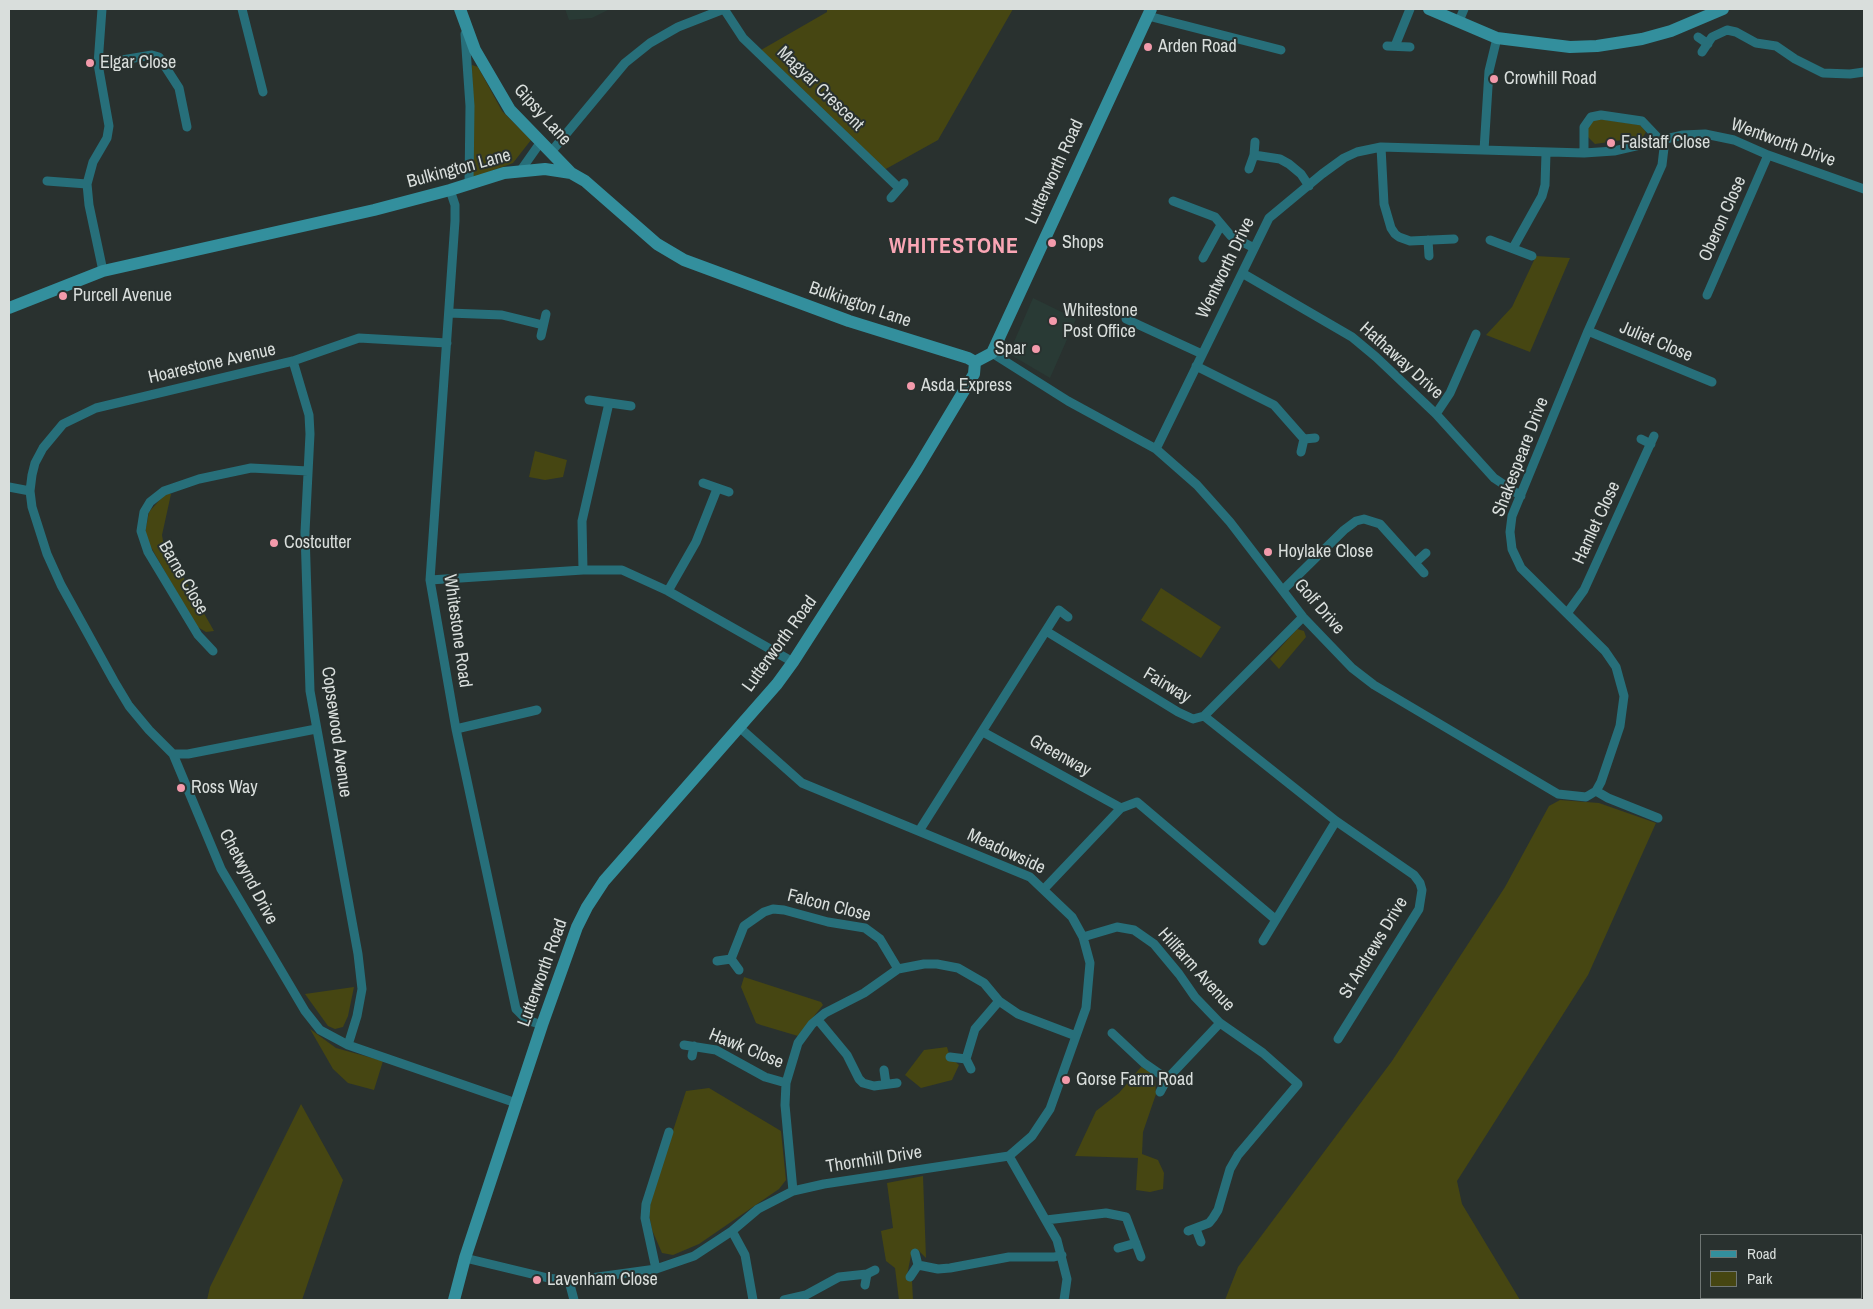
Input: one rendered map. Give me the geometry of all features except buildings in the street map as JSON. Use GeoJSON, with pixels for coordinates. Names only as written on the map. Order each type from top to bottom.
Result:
{"type":"FeatureCollection","features":[{"type":"Feature","properties":{"kind":"main road","name":"Gipsy Lane"},"geometry":{"type":"LineString","coordinates":[[460,9],[475,50],[498,93],[516,118],[571,173]]}},
{"type":"Feature","properties":{"kind":"main road"},"geometry":{"type":"LineString","coordinates":[[1429,9],[1497,38],[1570,47],[1627,43],[1671,31],[1723,9]]}},
{"type":"Feature","properties":{"kind":"main road","name":"Lutterworth Road"},"geometry":{"type":"LineString","coordinates":[[992,354],[1150,12]]}},
{"type":"Feature","properties":{"kind":"main road","name":"Bulkington Lane"},"geometry":{"type":"LineString","coordinates":[[9,308],[103,271],[374,210],[521,170],[545,169],[571,173],[585,181],[657,244],[684,260],[849,321],[968,358],[975,362]]}},
{"type":"Feature","properties":{"kind":"main road"},"geometry":{"type":"LineString","coordinates":[[975,362],[992,354]]}},
{"type":"Feature","properties":{"kind":"main road","name":"Lutterworth Road"},"geometry":{"type":"LineString","coordinates":[[454,1300],[465,1258],[516,1103],[577,927],[604,880],[739,727],[793,662],[917,469],[974,374],[975,362]]}},
{"type":"Feature","properties":{"kind":"street"},"geometry":{"type":"LineString","coordinates":[[102,9],[98,64],[109,126],[106,138],[92,162],[87,184],[89,205],[103,271]]}},
{"type":"Feature","properties":{"kind":"street"},"geometry":{"type":"LineString","coordinates":[[242,9],[263,92]]}},
{"type":"Feature","properties":{"kind":"street","name":"Magyar Crescent"},"geometry":{"type":"LineString","coordinates":[[551,152],[626,64],[650,43],[678,27],[724,9],[743,38],[901,185],[891,198]]}},
{"type":"Feature","properties":{"kind":"street"},"geometry":{"type":"LineString","coordinates":[[1410,9],[1391,46],[1410,46]]}},
{"type":"Feature","properties":{"kind":"street"},"geometry":{"type":"LineString","coordinates":[[1459,21],[1464,9]]}},
{"type":"Feature","properties":{"kind":"street"},"geometry":{"type":"LineString","coordinates":[[1150,12],[1281,50]]}},
{"type":"Feature","properties":{"kind":"street","name":"Gipsy Lane"},"geometry":{"type":"LineString","coordinates":[[465,24],[470,106],[468,185]]}},
{"type":"Feature","properties":{"kind":"street"},"geometry":{"type":"LineString","coordinates":[[1702,52],[1719,32],[1727,30],[1736,32],[1756,43],[1776,46],[1795,59],[1823,73],[1850,74],[1864,72]]}},
{"type":"Feature","properties":{"kind":"street"},"geometry":{"type":"LineString","coordinates":[[1698,36],[1708,44]]}},
{"type":"Feature","properties":{"kind":"street"},"geometry":{"type":"LineString","coordinates":[[1484,150],[1489,71],[1497,38]]}},
{"type":"Feature","properties":{"kind":"street"},"geometry":{"type":"LineString","coordinates":[[98,64],[152,55],[159,57],[179,88],[187,127]]}},
{"type":"Feature","properties":{"kind":"street"},"geometry":{"type":"LineString","coordinates":[[1584,153],[1584,127],[1591,118],[1601,115],[1642,121],[1661,141]]}},
{"type":"Feature","properties":{"kind":"street","name":"Wentworth Drive"},"geometry":{"type":"LineString","coordinates":[[1156,449],[1269,218],[1344,158],[1381,147],[1584,153],[1614,151],[1683,135],[1705,134],[1734,140],[1768,155],[1864,189]]}},
{"type":"Feature","properties":{"kind":"street","name":"Shakespeare Drive"},"geometry":{"type":"LineString","coordinates":[[1596,791],[1620,726],[1624,696],[1616,667],[1605,651],[1568,612],[1521,568],[1512,549],[1510,532],[1512,516],[1588,331],[1662,165],[1664,148],[1661,141]]}},
{"type":"Feature","properties":{"kind":"street"},"geometry":{"type":"LineString","coordinates":[[1249,169],[1254,154],[1255,142]]}},
{"type":"Feature","properties":{"kind":"street"},"geometry":{"type":"LineString","coordinates":[[521,170],[540,143]]}},
{"type":"Feature","properties":{"kind":"street"},"geometry":{"type":"LineString","coordinates":[[1381,147],[1384,204],[1390,228],[1399,237],[1410,241],[1454,239]]}},
{"type":"Feature","properties":{"kind":"street"},"geometry":{"type":"LineString","coordinates":[[1513,248],[1542,196],[1546,176],[1546,153]]}},
{"type":"Feature","properties":{"kind":"street"},"geometry":{"type":"LineString","coordinates":[[1254,154],[1280,159],[1289,164],[1301,174],[1309,186]]}},
{"type":"Feature","properties":{"kind":"street","name":"Oberon Close"},"geometry":{"type":"LineString","coordinates":[[1707,295],[1768,155]]}},
{"type":"Feature","properties":{"kind":"street"},"geometry":{"type":"LineString","coordinates":[[47,181],[87,184]]}},
{"type":"Feature","properties":{"kind":"street","name":"Whitestone Road"},"geometry":{"type":"LineString","coordinates":[[450,190],[455,213],[430,580],[456,729],[516,1009],[527,1020],[542,1025]]}},
{"type":"Feature","properties":{"kind":"street"},"geometry":{"type":"LineString","coordinates":[[1173,201],[1215,218],[1231,236],[1254,248]]}},
{"type":"Feature","properties":{"kind":"street"},"geometry":{"type":"LineString","coordinates":[[1203,258],[1222,225]]}},
{"type":"Feature","properties":{"kind":"street"},"geometry":{"type":"LineString","coordinates":[[1428,240],[1429,256]]}},
{"type":"Feature","properties":{"kind":"street"},"geometry":{"type":"LineString","coordinates":[[1490,240],[1532,256]]}},
{"type":"Feature","properties":{"kind":"street","name":"Hathaway Drive"},"geometry":{"type":"LineString","coordinates":[[1242,273],[1352,337],[1436,414],[1494,478],[1521,496]]}},
{"type":"Feature","properties":{"kind":"street"},"geometry":{"type":"LineString","coordinates":[[449,314],[502,315],[543,325]]}},
{"type":"Feature","properties":{"kind":"street"},"geometry":{"type":"LineString","coordinates":[[541,336],[546,314]]}},
{"type":"Feature","properties":{"kind":"street"},"geometry":{"type":"LineString","coordinates":[[1126,319],[1202,354]]}},
{"type":"Feature","properties":{"kind":"street","name":"Juliet Close"},"geometry":{"type":"LineString","coordinates":[[1588,331],[1712,382]]}},
{"type":"Feature","properties":{"kind":"street"},"geometry":{"type":"LineString","coordinates":[[1436,414],[1450,393],[1476,334]]}},
{"type":"Feature","properties":{"kind":"street","name":"Hoarestone Avenue"},"geometry":{"type":"LineString","coordinates":[[30,490],[35,462],[55,431],[73,418],[96,408],[293,361],[359,338],[447,343]]}},
{"type":"Feature","properties":{"kind":"street","name":"Golf Drive"},"geometry":{"type":"LineString","coordinates":[[992,354],[1068,401],[1156,449],[1197,485],[1230,522],[1303,617],[1352,668],[1374,685],[1558,794],[1586,797],[1596,791]]}},
{"type":"Feature","properties":{"kind":"street","name":"Copsewood Avenue"},"geometry":{"type":"LineString","coordinates":[[293,361],[309,415],[305,532],[310,691],[356,944],[362,989],[357,1016],[348,1045]]}},
{"type":"Feature","properties":{"kind":"street"},"geometry":{"type":"LineString","coordinates":[[1196,366],[1274,405],[1304,439]]}},
{"type":"Feature","properties":{"kind":"street"},"geometry":{"type":"LineString","coordinates":[[589,400],[631,406]]}},
{"type":"Feature","properties":{"kind":"street"},"geometry":{"type":"LineString","coordinates":[[583,570],[582,521],[609,403]]}},
{"type":"Feature","properties":{"kind":"street"},"geometry":{"type":"LineString","coordinates":[[1304,439],[1315,438]]}},
{"type":"Feature","properties":{"kind":"street"},"geometry":{"type":"LineString","coordinates":[[1301,452],[1304,439]]}},
{"type":"Feature","properties":{"kind":"street","name":"Hamlet Close"},"geometry":{"type":"LineString","coordinates":[[1568,612],[1584,590],[1653,440],[1641,439]]}},
{"type":"Feature","properties":{"kind":"street","name":"Barne Close"},"geometry":{"type":"LineString","coordinates":[[213,651],[198,635],[148,552],[141,531],[144,512],[150,502],[164,490],[199,478],[251,468],[308,471]]}},
{"type":"Feature","properties":{"kind":"street"},"geometry":{"type":"LineString","coordinates":[[703,484],[729,492]]}},
{"type":"Feature","properties":{"kind":"street"},"geometry":{"type":"LineString","coordinates":[[9,487],[30,490]]}},
{"type":"Feature","properties":{"kind":"street"},"geometry":{"type":"LineString","coordinates":[[668,591],[696,542],[717,489]]}},
{"type":"Feature","properties":{"kind":"street","name":"Chetwynd Drive"},"geometry":{"type":"LineString","coordinates":[[30,490],[32,507],[41,537],[61,585],[129,706],[148,730],[173,754],[221,869],[306,1011],[320,1030],[348,1045],[516,1103]]}},
{"type":"Feature","properties":{"kind":"street"},"geometry":{"type":"LineString","coordinates":[[1283,590],[1344,530],[1364,519],[1380,524],[1424,574]]}},
{"type":"Feature","properties":{"kind":"street"},"geometry":{"type":"LineString","coordinates":[[1414,563],[1426,553]]}},
{"type":"Feature","properties":{"kind":"street"},"geometry":{"type":"LineString","coordinates":[[430,580],[583,570],[622,570],[668,591],[793,662]]}},
{"type":"Feature","properties":{"kind":"street"},"geometry":{"type":"LineString","coordinates":[[919,831],[1059,610],[1068,617]]}},
{"type":"Feature","properties":{"kind":"street","name":"Fairway"},"geometry":{"type":"LineString","coordinates":[[1046,631],[1188,718],[1204,716],[1303,617]]}},
{"type":"Feature","properties":{"kind":"street"},"geometry":{"type":"LineString","coordinates":[[456,729],[537,710]]}},
{"type":"Feature","properties":{"kind":"street"},"geometry":{"type":"LineString","coordinates":[[1204,716],[1336,821],[1274,919],[1263,941]]}},
{"type":"Feature","properties":{"kind":"street","name":"Meadowside"},"geometry":{"type":"LineString","coordinates":[[739,727],[802,783],[1030,877],[1044,889],[1121,808]]}},
{"type":"Feature","properties":{"kind":"street"},"geometry":{"type":"LineString","coordinates":[[173,754],[188,754],[316,729]]}},
{"type":"Feature","properties":{"kind":"street","name":"Greenway"},"geometry":{"type":"LineString","coordinates":[[982,732],[1121,808]]}},
{"type":"Feature","properties":{"kind":"street"},"geometry":{"type":"LineString","coordinates":[[1596,791],[1608,798],[1658,818]]}},
{"type":"Feature","properties":{"kind":"street"},"geometry":{"type":"LineString","coordinates":[[1121,808],[1131,802],[1142,804],[1274,919]]}},
{"type":"Feature","properties":{"kind":"street","name":"St Andrews Drive"},"geometry":{"type":"LineString","coordinates":[[1336,821],[1414,875],[1422,890],[1419,909],[1338,1039]]}},
{"type":"Feature","properties":{"kind":"street"},"geometry":{"type":"LineString","coordinates":[[1044,889],[1072,917],[1083,937],[1090,963],[1086,1008],[1045,1121],[1032,1136],[1009,1156],[1046,1220],[1062,1255],[1067,1278],[1064,1300]]}},
{"type":"Feature","properties":{"kind":"street","name":"Falcon Close"},"geometry":{"type":"LineString","coordinates":[[731,959],[744,926],[764,912],[773,909],[784,910],[828,922],[865,928],[880,939],[898,969]]}},
{"type":"Feature","properties":{"kind":"street","name":"Hillfarm Avenue"},"geometry":{"type":"LineString","coordinates":[[1083,937],[1116,927],[1134,930],[1154,944],[1195,997],[1220,1023],[1263,1053],[1298,1084],[1238,1155],[1230,1169],[1218,1210],[1209,1223],[1192,1230],[1201,1242]]}},
{"type":"Feature","properties":{"kind":"street"},"geometry":{"type":"LineString","coordinates":[[717,961],[731,959],[739,970]]}},
{"type":"Feature","properties":{"kind":"street"},"geometry":{"type":"LineString","coordinates":[[793,1191],[785,1105],[786,1083],[798,1043],[825,1013],[864,993],[898,969],[924,964],[937,964],[958,968],[984,983],[999,1001],[1018,1014],[1076,1036]]}},
{"type":"Feature","properties":{"kind":"street"},"geometry":{"type":"LineString","coordinates":[[971,1069],[966,1059],[975,1028],[999,1001]]}},
{"type":"Feature","properties":{"kind":"street"},"geometry":{"type":"LineString","coordinates":[[818,1020],[847,1055],[859,1079],[874,1086],[897,1083]]}},
{"type":"Feature","properties":{"kind":"street"},"geometry":{"type":"LineString","coordinates":[[1160,1092],[1167,1079],[1220,1023]]}},
{"type":"Feature","properties":{"kind":"street"},"geometry":{"type":"LineString","coordinates":[[1112,1033],[1118,1044],[1167,1079]]}},
{"type":"Feature","properties":{"kind":"street","name":"Hawk Close"},"geometry":{"type":"LineString","coordinates":[[684,1044],[716,1050],[765,1077],[786,1083]]}},
{"type":"Feature","properties":{"kind":"street","name":"Hawk Close"},"geometry":{"type":"LineString","coordinates":[[692,1056],[694,1046]]}},
{"type":"Feature","properties":{"kind":"street"},"geometry":{"type":"LineString","coordinates":[[950,1057],[966,1059]]}},
{"type":"Feature","properties":{"kind":"street"},"geometry":{"type":"LineString","coordinates":[[884,1070],[886,1084]]}},
{"type":"Feature","properties":{"kind":"street"},"geometry":{"type":"LineString","coordinates":[[656,1269],[645,1218],[646,1204],[669,1132]]}},
{"type":"Feature","properties":{"kind":"street","name":"Thornhill Drive"},"geometry":{"type":"LineString","coordinates":[[465,1258],[548,1278],[569,1281],[656,1269],[694,1256],[732,1231],[758,1209],[793,1191],[824,1184],[1009,1156]]}},
{"type":"Feature","properties":{"kind":"street"},"geometry":{"type":"LineString","coordinates":[[1046,1220],[1114,1213],[1126,1217],[1141,1257]]}},
{"type":"Feature","properties":{"kind":"street"},"geometry":{"type":"LineString","coordinates":[[732,1231],[745,1255],[753,1300]]}},
{"type":"Feature","properties":{"kind":"street"},"geometry":{"type":"LineString","coordinates":[[1118,1248],[1136,1243]]}},
{"type":"Feature","properties":{"kind":"street"},"geometry":{"type":"LineString","coordinates":[[910,1277],[918,1265],[915,1254]]}},
{"type":"Feature","properties":{"kind":"street"},"geometry":{"type":"LineString","coordinates":[[918,1265],[938,1269],[1009,1257],[1054,1257],[1062,1255]]}},
{"type":"Feature","properties":{"kind":"street"},"geometry":{"type":"LineString","coordinates":[[784,1300],[806,1295],[839,1277],[871,1272],[865,1285]]}},
{"type":"Feature","properties":{"kind":"street"},"geometry":{"type":"LineString","coordinates":[[569,1281],[574,1300]]}},
{"type":"Feature","properties":{"kind":"shaded area"},"geometry":{"type":"Polygon","coordinates":[[[565,9],[610,9],[592,18],[569,20],[565,9]]]}},
{"type":"Feature","properties":{"kind":"shaded area"},"geometry":{"type":"Polygon","coordinates":[[[1033,298],[1076,319],[1050,378],[1011,355],[1010,351],[1033,298]]]}},
{"type":"Feature","properties":{"kind":"green space"},"geometry":{"type":"Polygon","coordinates":[[[827,9],[1013,9],[938,140],[884,170],[761,50],[827,12],[827,9]]]}},
{"type":"Feature","properties":{"kind":"green space"},"geometry":{"type":"Polygon","coordinates":[[[472,65],[478,67],[502,111],[531,140],[513,163],[473,178],[472,65]]]}},
{"type":"Feature","properties":{"kind":"green space"},"geometry":{"type":"Polygon","coordinates":[[[1600,119],[1640,125],[1646,132],[1643,137],[1595,144],[1587,136],[1587,127],[1592,121],[1600,119]]]}},
{"type":"Feature","properties":{"kind":"green space"},"geometry":{"type":"Polygon","coordinates":[[[1536,256],[1570,258],[1530,352],[1486,335],[1512,307],[1536,256]]]}},
{"type":"Feature","properties":{"kind":"green space"},"geometry":{"type":"Polygon","coordinates":[[[535,451],[567,460],[563,477],[545,480],[529,477],[535,451]]]}},
{"type":"Feature","properties":{"kind":"green space"},"geometry":{"type":"Polygon","coordinates":[[[165,494],[171,494],[162,535],[163,541],[214,631],[206,632],[196,626],[148,542],[145,533],[149,512],[165,494]]]}},
{"type":"Feature","properties":{"kind":"green space"},"geometry":{"type":"Polygon","coordinates":[[[1161,588],[1221,627],[1201,658],[1141,620],[1161,588]]]}},
{"type":"Feature","properties":{"kind":"green space"},"geometry":{"type":"Polygon","coordinates":[[[1297,629],[1304,631],[1306,637],[1279,669],[1270,659],[1297,629]]]}},
{"type":"Feature","properties":{"kind":"green space"},"geometry":{"type":"Polygon","coordinates":[[[1560,800],[1599,803],[1656,823],[1588,975],[1457,1181],[1462,1204],[1520,1300],[1225,1300],[1238,1267],[1392,1061],[1505,887],[1549,806],[1560,800]]]}},
{"type":"Feature","properties":{"kind":"green space"},"geometry":{"type":"Polygon","coordinates":[[[744,977],[821,1002],[823,1005],[798,1036],[761,1025],[756,1023],[741,987],[744,977]]]}},
{"type":"Feature","properties":{"kind":"green space"},"geometry":{"type":"Polygon","coordinates":[[[354,987],[348,1016],[343,1027],[335,1029],[328,1026],[305,994],[354,987]]]}},
{"type":"Feature","properties":{"kind":"green space"},"geometry":{"type":"Polygon","coordinates":[[[310,1029],[336,1048],[383,1061],[374,1090],[348,1083],[333,1069],[310,1029]]]}},
{"type":"Feature","properties":{"kind":"green space"},"geometry":{"type":"Polygon","coordinates":[[[947,1047],[950,1057],[959,1065],[952,1080],[921,1088],[905,1075],[924,1050],[947,1047]]]}},
{"type":"Feature","properties":{"kind":"green space"},"geometry":{"type":"Polygon","coordinates":[[[1141,1067],[1152,1072],[1155,1079],[1156,1094],[1143,1132],[1142,1154],[1158,1160],[1164,1173],[1163,1189],[1150,1192],[1136,1190],[1138,1158],[1075,1156],[1096,1111],[1119,1093],[1141,1067]]]}},
{"type":"Feature","properties":{"kind":"green space"},"geometry":{"type":"Polygon","coordinates":[[[709,1088],[781,1131],[786,1180],[779,1189],[699,1244],[673,1255],[662,1253],[652,1230],[649,1214],[651,1198],[686,1091],[709,1088]]]}},
{"type":"Feature","properties":{"kind":"green space"},"geometry":{"type":"Polygon","coordinates":[[[301,1104],[343,1180],[302,1300],[207,1300],[210,1287],[301,1104]]]}},
{"type":"Feature","properties":{"kind":"green space"},"geometry":{"type":"Polygon","coordinates":[[[923,1176],[926,1258],[918,1250],[911,1255],[907,1276],[912,1281],[913,1300],[899,1300],[895,1268],[886,1261],[881,1231],[893,1228],[887,1183],[923,1176]]]}},
{"type":"Feature","properties":{"kind":"place","name":"Arden Road"},"geometry":{"type":"Point","coordinates":[1148,47]}},
{"type":"Feature","properties":{"kind":"place","name":"Elgar Close"},"geometry":{"type":"Point","coordinates":[90,63]}},
{"type":"Feature","properties":{"kind":"place","name":"Crowhill Road"},"geometry":{"type":"Point","coordinates":[1494,79]}},
{"type":"Feature","properties":{"kind":"place","name":"Falstaff Close"},"geometry":{"type":"Point","coordinates":[1611,143]}},
{"type":"Feature","properties":{"kind":"place","name":"Shops"},"geometry":{"type":"Point","coordinates":[1052,243]}},
{"type":"Feature","properties":{"kind":"place","name":"Purcell Avenue"},"geometry":{"type":"Point","coordinates":[63,296]}},
{"type":"Feature","properties":{"kind":"place","name":"Whitestone Post Office"},"geometry":{"type":"Point","coordinates":[1053,321]}},
{"type":"Feature","properties":{"kind":"place","name":"Spar"},"geometry":{"type":"Point","coordinates":[1036,349]}},
{"type":"Feature","properties":{"kind":"place","name":"Asda Express"},"geometry":{"type":"Point","coordinates":[911,386]}},
{"type":"Feature","properties":{"kind":"place","name":"Costcutter"},"geometry":{"type":"Point","coordinates":[274,543]}},
{"type":"Feature","properties":{"kind":"place","name":"Hoylake Close"},"geometry":{"type":"Point","coordinates":[1268,552]}},
{"type":"Feature","properties":{"kind":"place","name":"Ross Way"},"geometry":{"type":"Point","coordinates":[181,788]}},
{"type":"Feature","properties":{"kind":"place","name":"Gorse Farm Road"},"geometry":{"type":"Point","coordinates":[1066,1080]}},
{"type":"Feature","properties":{"kind":"place","name":"Lavenham Close"},"geometry":{"type":"Point","coordinates":[537,1280]}},
{"type":"Feature","properties":{"kind":"district","name":"WHITESTONE"},"geometry":{"type":"Point","coordinates":[954,247]}}]}
